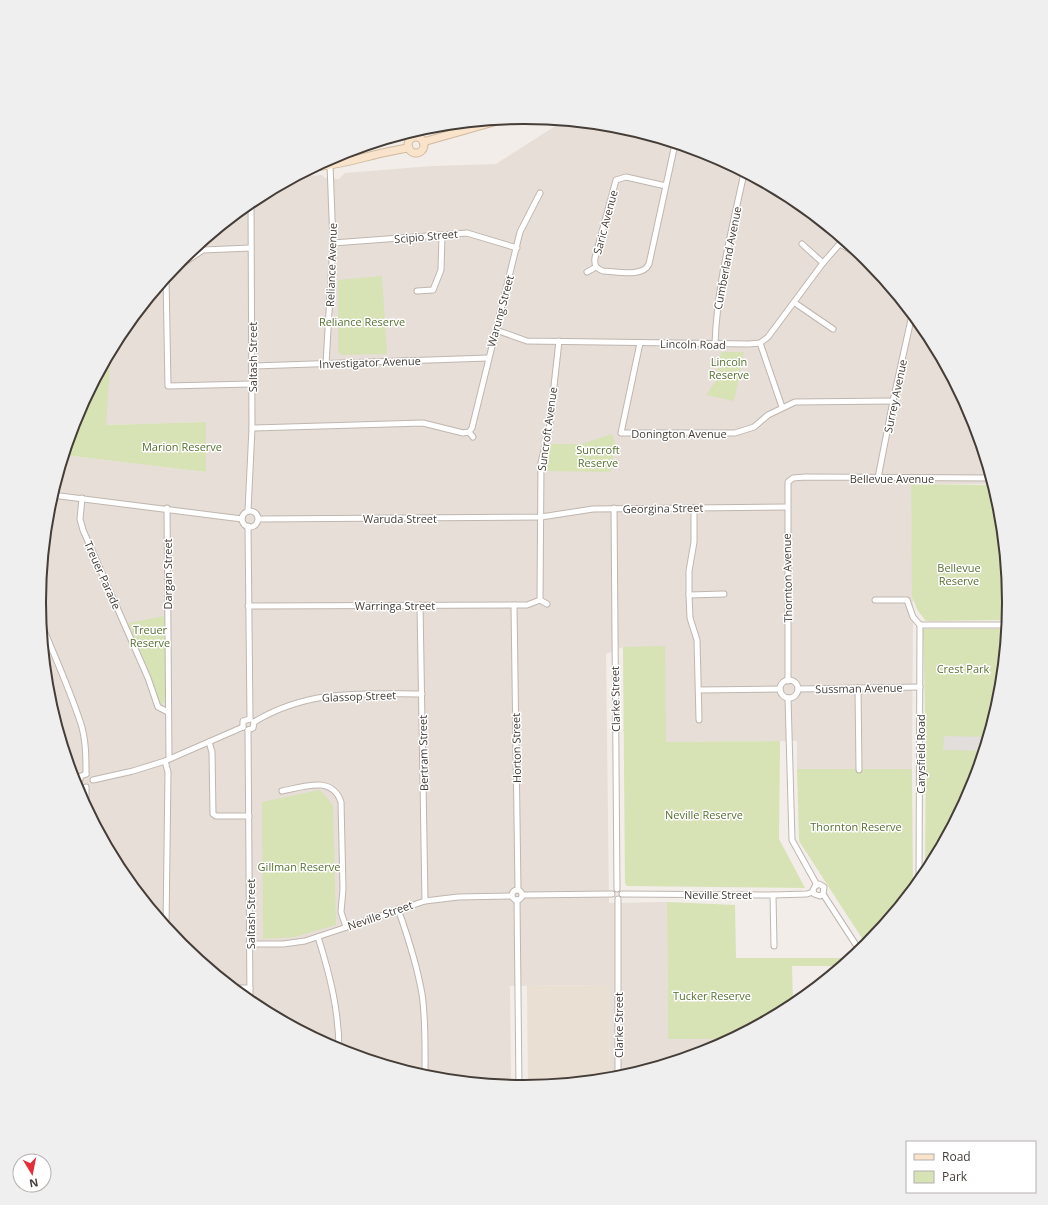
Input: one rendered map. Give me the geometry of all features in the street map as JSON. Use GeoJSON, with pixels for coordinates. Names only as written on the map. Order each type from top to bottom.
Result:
{"type":"FeatureCollection","features":[{"type":"Feature","properties":{"kind":"main road"},"geometry":{"type":"LineString","coordinates":[[424,142],[473,128]]}},
{"type":"Feature","properties":{"kind":"main road"},"geometry":{"type":"LineString","coordinates":[[418,137],[424,142]]}},
{"type":"Feature","properties":{"kind":"main road"},"geometry":{"type":"LineString","coordinates":[[408,148],[411,139]]}},
{"type":"Feature","properties":{"kind":"main road"},"geometry":{"type":"LineString","coordinates":[[335,164],[387,151],[408,148],[415,152],[420,151],[424,147],[424,142]]}},
{"type":"Feature","properties":{"kind":"street","name":"Saric Avenue"},"geometry":{"type":"LineString","coordinates":[[596,267],[603,271],[648,271],[674,149]]}},
{"type":"Feature","properties":{"kind":"street","name":"Reliance Avenue"},"geometry":{"type":"LineString","coordinates":[[326,364],[333,243],[330,166]]}},
{"type":"Feature","properties":{"kind":"street","name":"Saric Avenue"},"geometry":{"type":"LineString","coordinates":[[614,174],[618,179]]}},
{"type":"Feature","properties":{"kind":"street","name":"Saric Avenue"},"geometry":{"type":"LineString","coordinates":[[596,267],[595,258],[615,183],[618,179],[626,177],[666,186]]}},
{"type":"Feature","properties":{"kind":"street","name":"Cumberland Avenue"},"geometry":{"type":"LineString","coordinates":[[715,344],[716,308],[722,272],[745,179]]}},
{"type":"Feature","properties":{"kind":"street","name":"Warung Street"},"geometry":{"type":"LineString","coordinates":[[469,432],[472,428],[520,232],[540,193]]}},
{"type":"Feature","properties":{"kind":"street","name":"Saltash Street"},"geometry":{"type":"LineString","coordinates":[[248,511],[252,428],[251,210]]}},
{"type":"Feature","properties":{"kind":"street","name":"Scipio Street"},"geometry":{"type":"LineString","coordinates":[[333,243],[467,233],[516,248]]}},
{"type":"Feature","properties":{"kind":"street"},"geometry":{"type":"LineString","coordinates":[[417,291],[433,290],[441,270],[442,235]]}},
{"type":"Feature","properties":{"kind":"street"},"geometry":{"type":"LineString","coordinates":[[802,244],[823,263]]}},
{"type":"Feature","properties":{"kind":"street"},"geometry":{"type":"LineString","coordinates":[[782,407],[760,343],[768,337],[795,303],[823,263],[840,244]]}},
{"type":"Feature","properties":{"kind":"street"},"geometry":{"type":"LineString","coordinates":[[199,253],[203,250],[251,248]]}},
{"type":"Feature","properties":{"kind":"street","name":"Saric Avenue"},"geometry":{"type":"LineString","coordinates":[[587,272],[596,267]]}},
{"type":"Feature","properties":{"kind":"street"},"geometry":{"type":"LineString","coordinates":[[166,286],[168,386],[251,384]]}},
{"type":"Feature","properties":{"kind":"street"},"geometry":{"type":"LineString","coordinates":[[795,303],[833,329]]}},
{"type":"Feature","properties":{"kind":"street","name":"Surrey Avenue"},"geometry":{"type":"LineString","coordinates":[[878,478],[910,322]]}},
{"type":"Feature","properties":{"kind":"street","name":"Lincoln Road"},"geometry":{"type":"LineString","coordinates":[[496,330],[527,342],[760,343]]}},
{"type":"Feature","properties":{"kind":"street","name":"Suncroft Avenue"},"geometry":{"type":"LineString","coordinates":[[541,517],[540,462],[549,431],[559,341]]}},
{"type":"Feature","properties":{"kind":"street","name":"Donington Avenue"},"geometry":{"type":"LineString","coordinates":[[640,343],[621,433],[735,433],[754,427],[768,415],[795,402],[893,401]]}},
{"type":"Feature","properties":{"kind":"street","name":"Investigator Avenue"},"geometry":{"type":"LineString","coordinates":[[252,366],[488,358]]}},
{"type":"Feature","properties":{"kind":"street"},"geometry":{"type":"LineString","coordinates":[[252,428],[423,423],[463,433],[469,432],[473,437]]}},
{"type":"Feature","properties":{"kind":"street","name":"Bellevue Avenue"},"geometry":{"type":"LineString","coordinates":[[793,478],[986,478]]}},
{"type":"Feature","properties":{"kind":"street","name":"Thornton Avenue"},"geometry":{"type":"LineString","coordinates":[[788,681],[786,508],[787,484],[793,478]]}},
{"type":"Feature","properties":{"kind":"street"},"geometry":{"type":"LineString","coordinates":[[58,495],[242,519],[248,526],[248,606],[253,728],[248,730],[243,727]]}},
{"type":"Feature","properties":{"kind":"street","name":"Treuer Parade"},"geometry":{"type":"LineString","coordinates":[[82,498],[80,519],[82,530],[148,678],[158,707],[168,712]]}},
{"type":"Feature","properties":{"kind":"street","name":"Dargan Street"},"geometry":{"type":"LineString","coordinates":[[166,919],[168,772],[167,508]]}},
{"type":"Feature","properties":{"kind":"street","name":"Georgina Street"},"geometry":{"type":"LineString","coordinates":[[541,517],[593,509],[614,508],[786,508]]}},
{"type":"Feature","properties":{"kind":"street","name":"Clarke Street"},"geometry":{"type":"LineString","coordinates":[[614,508],[617,889]]}},
{"type":"Feature","properties":{"kind":"street"},"geometry":{"type":"LineString","coordinates":[[694,508],[694,542],[689,571],[689,595],[690,618],[697,640],[699,720]]}},
{"type":"Feature","properties":{"kind":"street"},"geometry":{"type":"LineString","coordinates":[[242,519],[244,514],[248,511],[255,512],[258,519],[255,525],[248,526]]}},
{"type":"Feature","properties":{"kind":"street"},"geometry":{"type":"LineString","coordinates":[[541,517],[540,600],[547,604]]}},
{"type":"Feature","properties":{"kind":"street","name":"Waruda Street"},"geometry":{"type":"LineString","coordinates":[[258,519],[541,517]]}},
{"type":"Feature","properties":{"kind":"street"},"geometry":{"type":"LineString","coordinates":[[689,595],[724,594]]}},
{"type":"Feature","properties":{"kind":"street","name":"Warringa Street"},"geometry":{"type":"LineString","coordinates":[[248,606],[514,605],[532,604],[540,600]]}},
{"type":"Feature","properties":{"kind":"street"},"geometry":{"type":"LineString","coordinates":[[875,600],[907,600],[913,617],[920,625],[1001,625]]}},
{"type":"Feature","properties":{"kind":"street","name":"Bertram Street"},"geometry":{"type":"LineString","coordinates":[[420,605],[425,901]]}},
{"type":"Feature","properties":{"kind":"street","name":"Horton Street"},"geometry":{"type":"LineString","coordinates":[[514,605],[518,890]]}},
{"type":"Feature","properties":{"kind":"street","name":"Carysfield Road"},"geometry":{"type":"LineString","coordinates":[[919,871],[920,625]]}},
{"type":"Feature","properties":{"kind":"street"},"geometry":{"type":"LineString","coordinates":[[47,639],[68,686],[82,724],[86,750],[86,774]]}},
{"type":"Feature","properties":{"kind":"street"},"geometry":{"type":"LineString","coordinates":[[788,681],[794,682],[798,689],[794,697],[788,698],[782,694],[780,689],[782,684],[788,681]]}},
{"type":"Feature","properties":{"kind":"street","name":"Sussman Avenue"},"geometry":{"type":"LineString","coordinates":[[798,689],[920,687]]}},
{"type":"Feature","properties":{"kind":"street"},"geometry":{"type":"LineString","coordinates":[[858,688],[859,770]]}},
{"type":"Feature","properties":{"kind":"street"},"geometry":{"type":"LineString","coordinates":[[699,690],[780,689]]}},
{"type":"Feature","properties":{"kind":"street","name":"Glassop Street"},"geometry":{"type":"LineString","coordinates":[[252,720],[316,697],[337,695],[422,694]]}},
{"type":"Feature","properties":{"kind":"street"},"geometry":{"type":"LineString","coordinates":[[788,698],[792,840],[817,884],[824,887],[823,894],[856,945]]}},
{"type":"Feature","properties":{"kind":"street"},"geometry":{"type":"LineString","coordinates":[[243,727],[243,721],[252,720]]}},
{"type":"Feature","properties":{"kind":"street"},"geometry":{"type":"LineString","coordinates":[[93,780],[133,771],[167,760],[243,727]]}},
{"type":"Feature","properties":{"kind":"street","name":"Saltash Street"},"geometry":{"type":"LineString","coordinates":[[248,730],[250,994]]}},
{"type":"Feature","properties":{"kind":"street"},"geometry":{"type":"LineString","coordinates":[[209,742],[212,752],[212,813],[216,816],[249,816]]}},
{"type":"Feature","properties":{"kind":"street"},"geometry":{"type":"LineString","coordinates":[[86,774],[90,775],[93,780]]}},
{"type":"Feature","properties":{"kind":"street"},"geometry":{"type":"LineString","coordinates":[[79,778],[86,774]]}},
{"type":"Feature","properties":{"kind":"street"},"geometry":{"type":"LineString","coordinates":[[83,786],[86,787],[91,785],[93,780]]}},
{"type":"Feature","properties":{"kind":"street"},"geometry":{"type":"LineString","coordinates":[[282,791],[316,784],[324,784],[336,791],[339,796],[341,802],[343,889],[341,912],[346,927]]}},
{"type":"Feature","properties":{"kind":"street"},"geometry":{"type":"LineString","coordinates":[[86,787],[86,794]]}},
{"type":"Feature","properties":{"kind":"street"},"geometry":{"type":"LineString","coordinates":[[817,884],[813,892],[818,896],[823,894]]}},
{"type":"Feature","properties":{"kind":"street"},"geometry":{"type":"LineString","coordinates":[[522,895],[612,894],[617,889],[621,890],[622,894],[618,899],[614,898],[612,894]]}},
{"type":"Feature","properties":{"kind":"street"},"geometry":{"type":"LineString","coordinates":[[517,900],[512,896],[514,892],[518,890],[522,895]]}},
{"type":"Feature","properties":{"kind":"street","name":"Neville Street"},"geometry":{"type":"LineString","coordinates":[[622,894],[773,895],[807,894],[813,892]]}},
{"type":"Feature","properties":{"kind":"street"},"geometry":{"type":"LineString","coordinates":[[517,900],[521,899],[522,895]]}},
{"type":"Feature","properties":{"kind":"street"},"geometry":{"type":"LineString","coordinates":[[773,895],[774,946]]}},
{"type":"Feature","properties":{"kind":"street","name":"Neville Street"},"geometry":{"type":"LineString","coordinates":[[250,944],[283,944],[318,937],[425,901],[444,898],[512,896]]}},
{"type":"Feature","properties":{"kind":"street","name":"Clarke Street"},"geometry":{"type":"LineString","coordinates":[[618,899],[618,1071]]}},
{"type":"Feature","properties":{"kind":"street"},"geometry":{"type":"LineString","coordinates":[[517,900],[519,1080]]}},
{"type":"Feature","properties":{"kind":"street"},"geometry":{"type":"LineString","coordinates":[[398,909],[415,962],[422,995],[425,1025],[425,1070]]}},
{"type":"Feature","properties":{"kind":"street"},"geometry":{"type":"LineString","coordinates":[[318,937],[331,977],[336,1004],[338,1043]]}},
{"type":"Feature","properties":{"kind":"street"},"geometry":{"type":"LineString","coordinates":[[241,988],[250,988]]}},
{"type":"Feature","properties":{"kind":"shaded area"},"geometry":{"type":"Polygon","coordinates":[[[555,126],[586,129],[648,141],[678,150],[735,174],[790,205],[839,243],[862,265],[883,287],[921,337],[953,391],[977,449],[987,484],[911,484],[913,617],[912,769],[797,769],[797,741],[665,742],[665,647],[623,647],[606,654],[609,903],[667,902],[668,1039],[718,1039],[678,1055],[648,1064],[610,1072],[609,985],[510,986],[511,1080],[462,1076],[431,1071],[370,1055],[341,1044],[313,1031],[258,1000],[209,962],[186,940],[165,918],[127,868],[95,814],[82,785],[71,756],[55,696],[47,634],[46,602],[50,540],[55,509],[69,456],[206,472],[205,422],[105,425],[110,363],[145,312],[161,292],[165,292],[165,287],[186,265],[233,223],[258,205],[309,176],[322,175],[325,178],[339,179],[345,173],[432,166],[496,164],[555,126]]]}},
{"type":"Feature","properties":{"kind":"shaded area"},"geometry":{"type":"Polygon","coordinates":[[[944,736],[983,737],[979,751],[943,750],[944,736]]]}},
{"type":"Feature","properties":{"kind":"shaded area"},"geometry":{"type":"Polygon","coordinates":[[[609,985],[610,1072],[555,1079],[528,1080],[527,986],[609,985]]]}},
{"type":"Feature","properties":{"kind":"green space","name":"Reliance Reserve"},"geometry":{"type":"Polygon","coordinates":[[[382,276],[387,354],[341,355],[338,352],[338,280],[382,276]]]}},
{"type":"Feature","properties":{"kind":"green space","name":"Lincoln Reserve"},"geometry":{"type":"Polygon","coordinates":[[[721,352],[744,352],[734,401],[706,395],[715,382],[721,352]]]}},
{"type":"Feature","properties":{"kind":"green space","name":"Marion Reserve"},"geometry":{"type":"Polygon","coordinates":[[[110,363],[106,425],[206,422],[206,472],[69,456],[82,420],[110,363]]]}},
{"type":"Feature","properties":{"kind":"green space","name":"Suncroft Reserve"},"geometry":{"type":"Polygon","coordinates":[[[612,434],[616,445],[610,472],[545,471],[548,444],[582,444],[612,434]]]}},
{"type":"Feature","properties":{"kind":"green space","name":"Bellevue Reserve"},"geometry":{"type":"Polygon","coordinates":[[[911,484],[987,485],[998,540],[1001,571],[1001,620],[926,621],[918,611],[912,597],[911,484]]]}},
{"type":"Feature","properties":{"kind":"green space","name":"Treuer Reserve"},"geometry":{"type":"Polygon","coordinates":[[[165,616],[165,699],[164,703],[161,704],[158,702],[149,671],[128,623],[165,616]]]}},
{"type":"Feature","properties":{"kind":"green space","name":"Crest Park"},"geometry":{"type":"Polygon","coordinates":[[[923,629],[1001,629],[998,665],[993,696],[977,756],[953,814],[925,862],[926,748],[923,629]]]}},
{"type":"Feature","properties":{"kind":"green space","name":"Neville Reserve"},"geometry":{"type":"Polygon","coordinates":[[[665,646],[666,742],[780,741],[779,839],[805,888],[627,886],[625,883],[623,647],[665,646]]]}},
{"type":"Feature","properties":{"kind":"green space","name":"Thornton Reserve"},"geometry":{"type":"Polygon","coordinates":[[[797,769],[912,769],[913,879],[883,918],[863,939],[799,841],[797,769]]]}},
{"type":"Feature","properties":{"kind":"green space","name":"Gillman Reserve"},"geometry":{"type":"Polygon","coordinates":[[[319,790],[325,795],[333,806],[336,925],[294,937],[263,939],[262,802],[319,790]]]}},
{"type":"Feature","properties":{"kind":"green space","name":"Tucker Reserve"},"geometry":{"type":"Polygon","coordinates":[[[667,902],[735,905],[736,958],[843,958],[834,966],[792,966],[793,998],[763,1016],[718,1039],[668,1039],[667,902]]]}}]}
